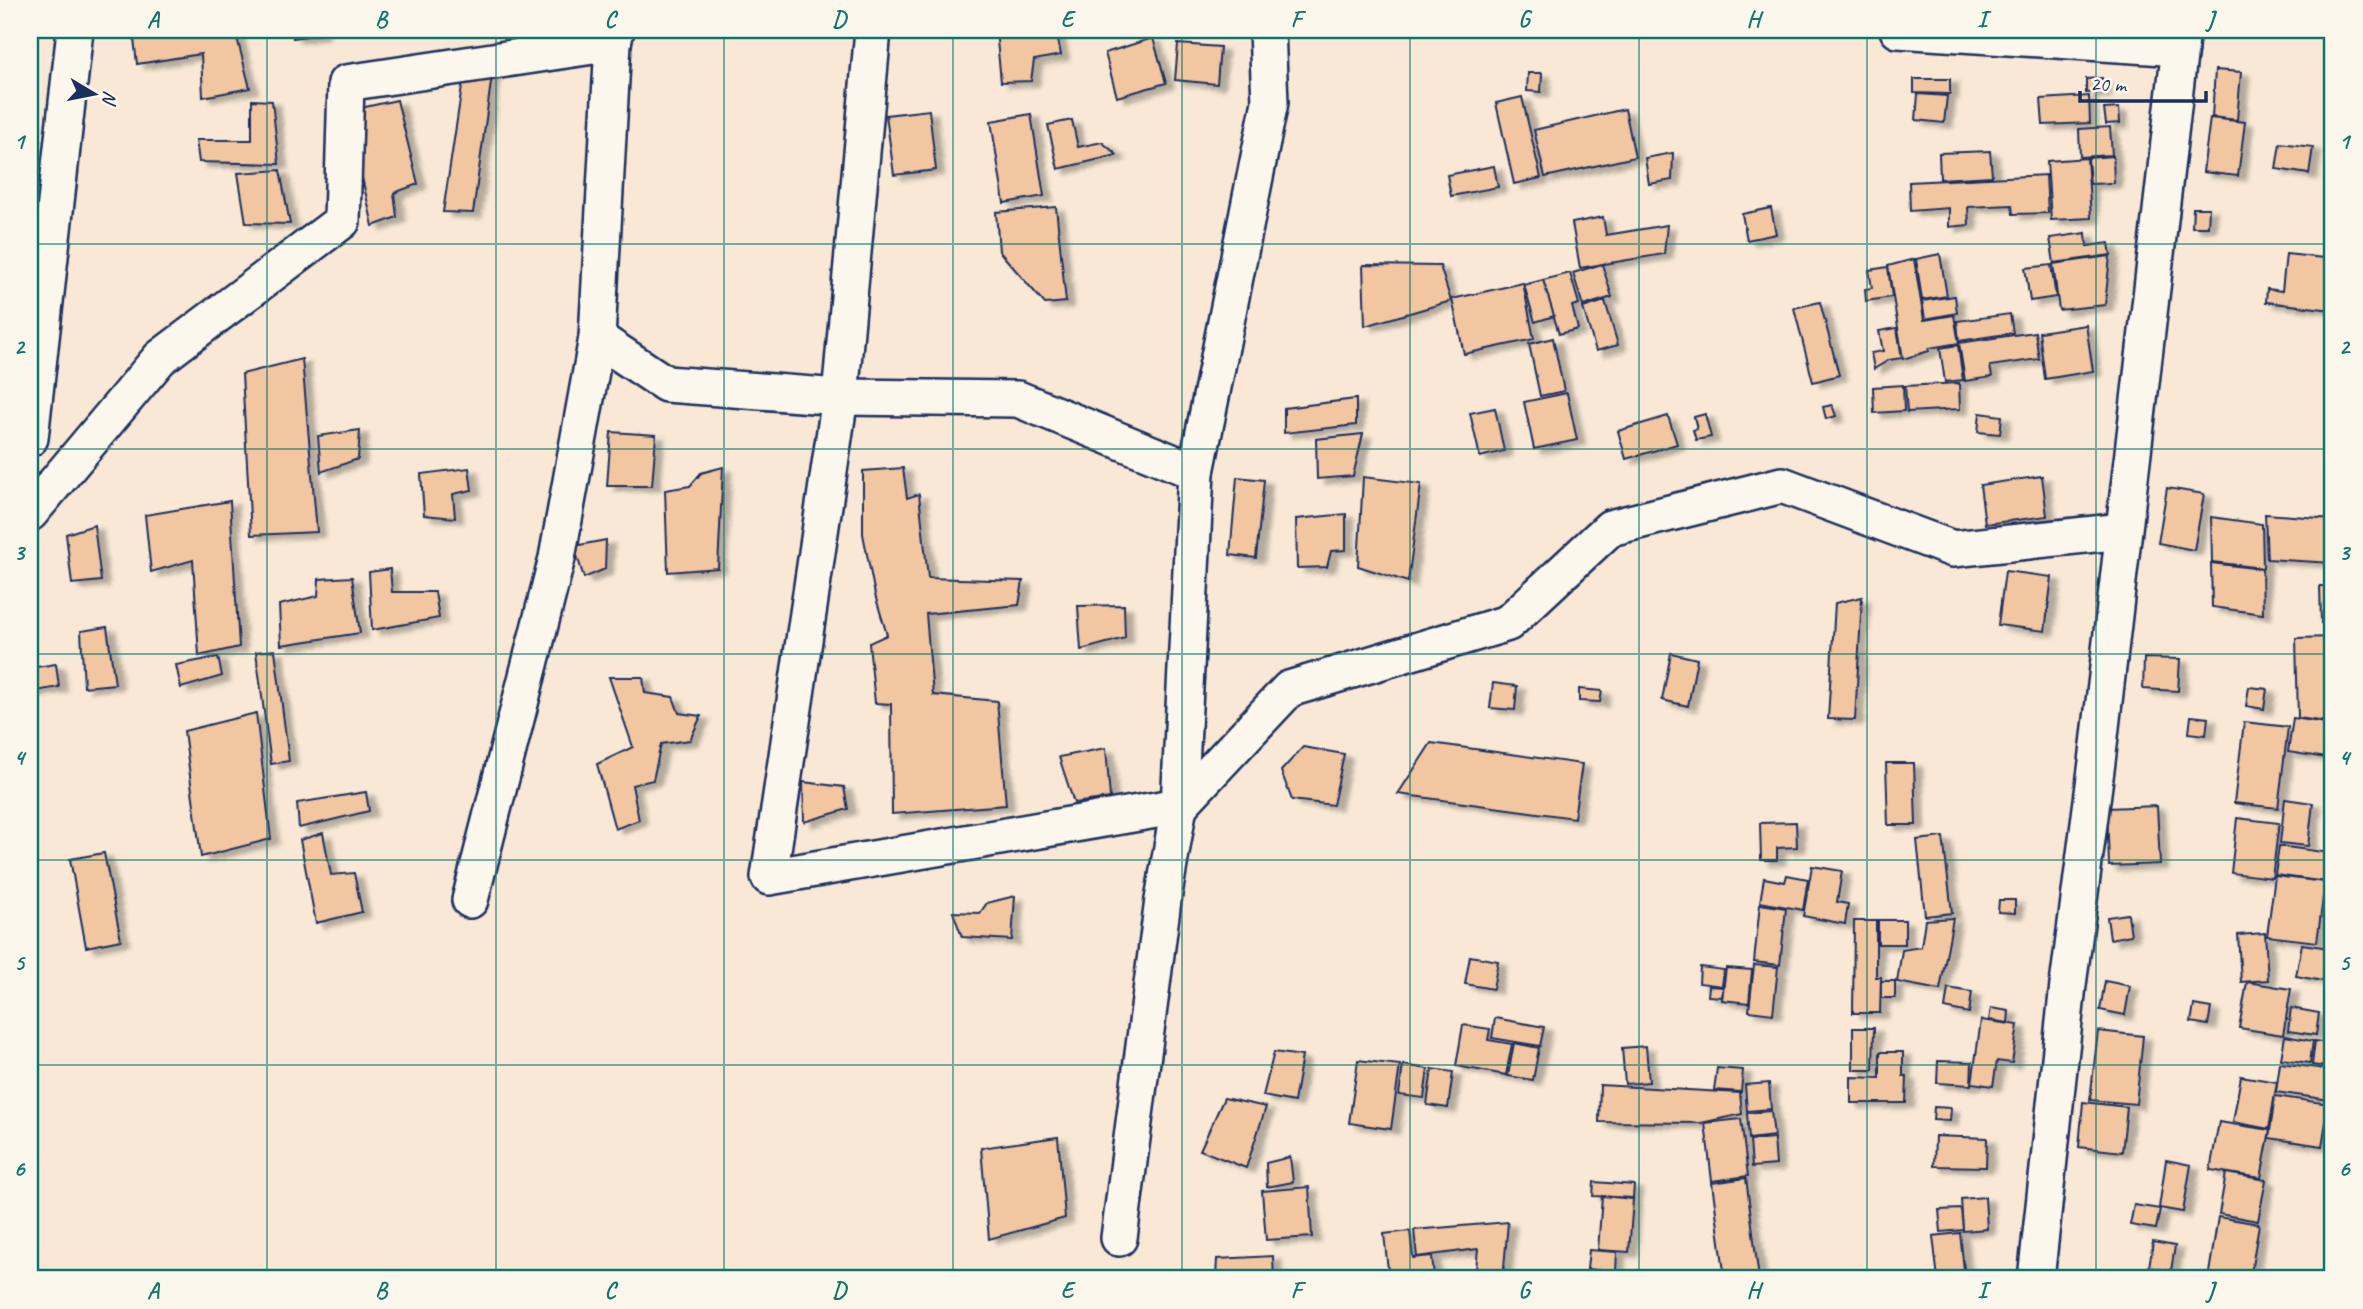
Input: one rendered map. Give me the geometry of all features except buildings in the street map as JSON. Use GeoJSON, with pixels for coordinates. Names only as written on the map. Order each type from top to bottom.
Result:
{"type":"FeatureCollection","features":[{"type":"Feature","properties":{"kind":"street"},"geometry":{"type":"LineString","coordinates":[[30,438],[75,30]]}},
{"type":"Feature","properties":{"kind":"street"},"geometry":{"type":"LineString","coordinates":[[873,30],[840,397],[769,877],[1179,806],[1289,689],[1508,622],[1610,528],[1782,485],[1953,548],[2123,531]]}},
{"type":"Feature","properties":{"kind":"street"},"geometry":{"type":"LineString","coordinates":[[1119,1238],[1163,900],[1179,806],[1195,472],[1270,102],[1267,30]]}},
{"type":"Feature","properties":{"kind":"street"},"geometry":{"type":"LineString","coordinates":[[1898,30],[2181,39],[2097,762],[2066,998],[2036,1279]]}},
{"type":"Feature","properties":{"kind":"street"},"geometry":{"type":"LineString","coordinates":[[30,513],[160,358],[342,221],[346,83],[614,36],[597,338],[558,558],[470,900]]}},
{"type":"Feature","properties":{"kind":"street"},"geometry":{"type":"LineString","coordinates":[[597,338],[666,384],[840,397],[1018,399],[1195,472]]}}]}
